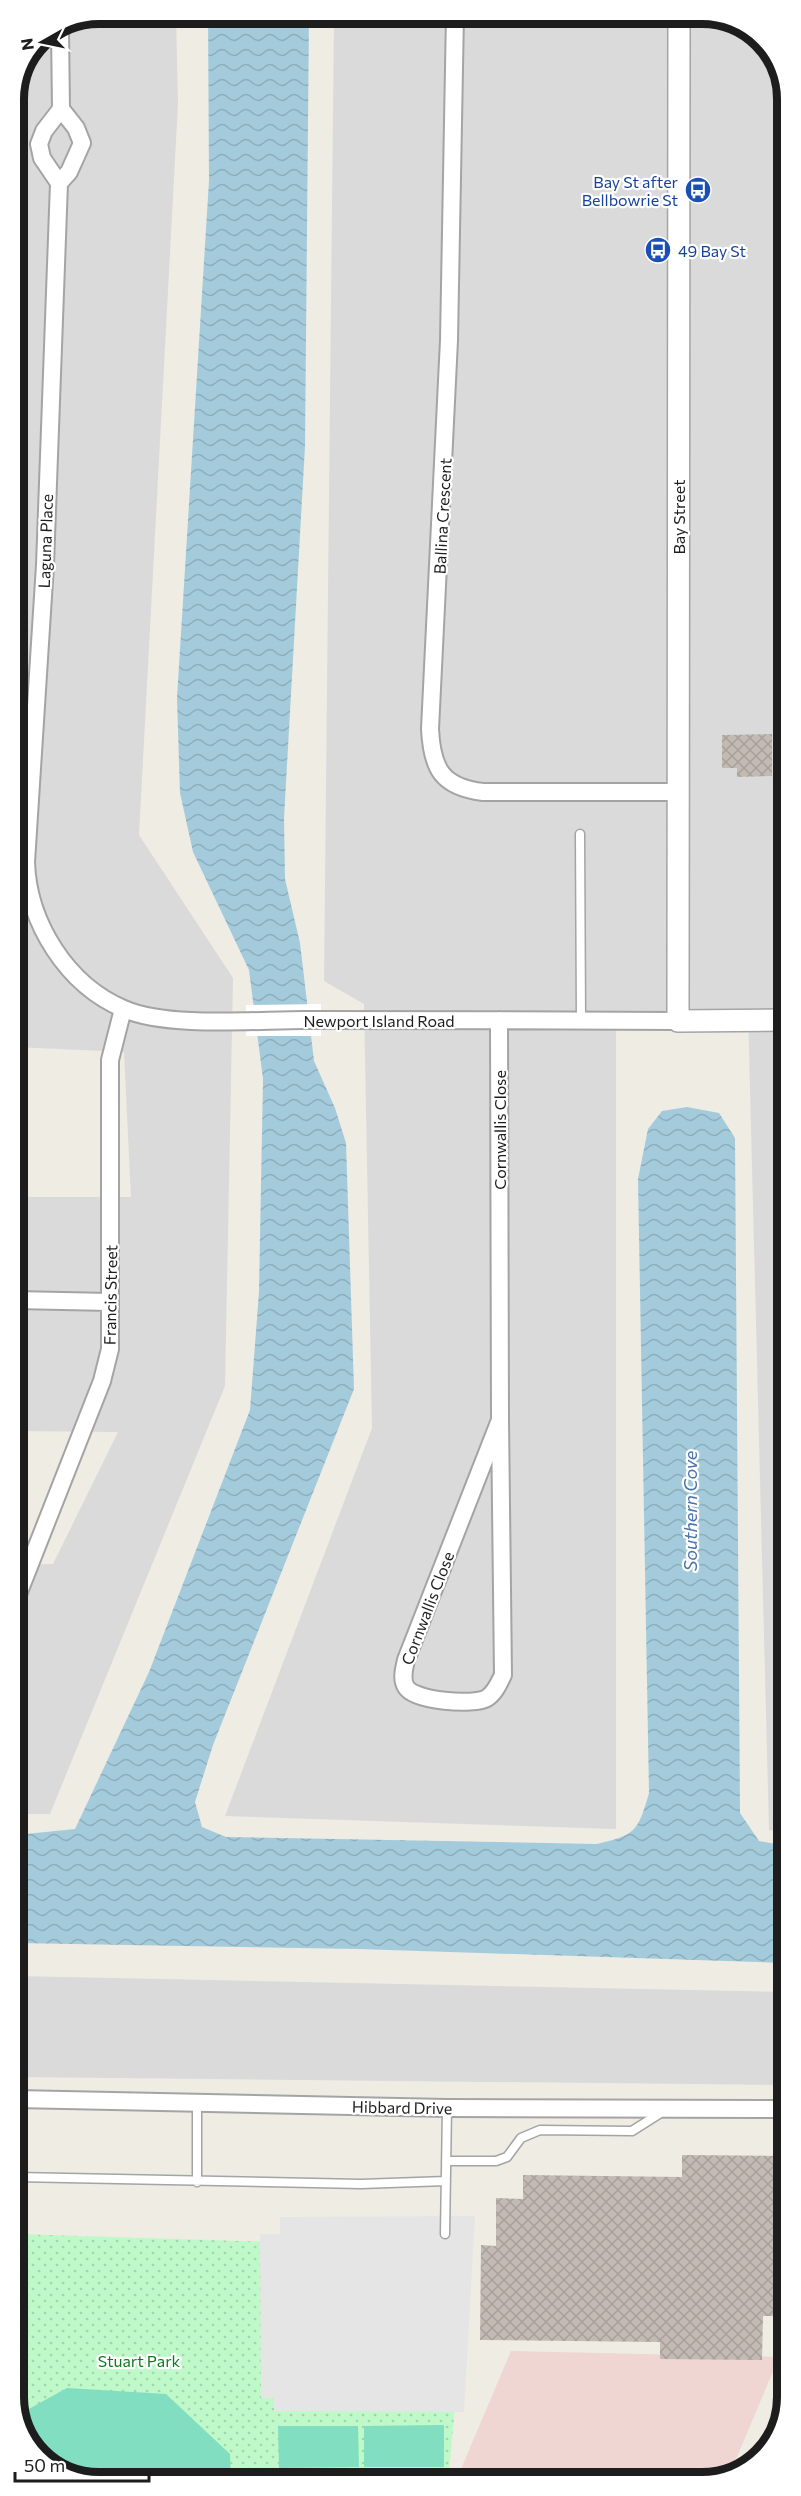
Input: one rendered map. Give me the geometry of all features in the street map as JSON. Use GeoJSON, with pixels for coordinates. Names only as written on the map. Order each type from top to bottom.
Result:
{"type":"FeatureCollection","features":[{"type":"Feature","properties":{"kind":"street","name":"Ballina Crescent"},"geometry":{"type":"LineString","coordinates":[[455,24],[448,374],[430,729],[434,758],[442,774],[455,786],[483,792],[677,792]]}},
{"type":"Feature","properties":{"kind":"street","name":"Bay Street"},"geometry":{"type":"LineString","coordinates":[[678,1021],[679,24]]}},
{"type":"Feature","properties":{"kind":"street"},"geometry":{"type":"LineString","coordinates":[[60,35],[61,109],[76,128],[82,143],[69,172],[59,183],[42,158],[39,144],[47,126],[61,109]]}},
{"type":"Feature","properties":{"kind":"street","name":"Laguna Place"},"geometry":{"type":"LineString","coordinates":[[24,881],[45,565],[59,183]]}},
{"type":"Feature","properties":{"kind":"street","name":"Newport Island Road"},"geometry":{"type":"LineString","coordinates":[[24,903],[60,957],[100,995],[123,1009],[146,1017],[246,1020],[777,1020]]}},
{"type":"Feature","properties":{"kind":"street","name":"Francis Street"},"geometry":{"type":"LineString","coordinates":[[24,1579],[102,1381],[110,1349],[111,1060],[114,1037],[123,1009]]}},
{"type":"Feature","properties":{"kind":"street","name":"Cornwallis Close"},"geometry":{"type":"LineString","coordinates":[[499,1020],[503,1675],[497,1688],[487,1698],[473,1702],[412,1694],[405,1686],[402,1673],[406,1660],[500,1420]]}},
{"type":"Feature","properties":{"kind":"street"},"geometry":{"type":"LineString","coordinates":[[24,1300],[110,1302]]}},
{"type":"Feature","properties":{"kind":"street","name":"Hibbard Drive"},"geometry":{"type":"LineString","coordinates":[[24,2099],[447,2108],[777,2109]]}},
{"type":"Feature","properties":{"kind":"lane"},"geometry":{"type":"LineString","coordinates":[[580,834],[581,1020]]}},
{"type":"Feature","properties":{"kind":"lane"},"geometry":{"type":"LineString","coordinates":[[197,2104],[197,2182]]}},
{"type":"Feature","properties":{"kind":"lane"},"geometry":{"type":"LineString","coordinates":[[445,2234],[447,2108]]}},
{"type":"Feature","properties":{"kind":"lane"},"geometry":{"type":"LineString","coordinates":[[446,2161],[496,2161],[507,2157],[521,2138],[540,2130],[632,2131],[667,2109]]}},
{"type":"Feature","properties":{"kind":"lane"},"geometry":{"type":"LineString","coordinates":[[24,2177],[361,2184],[446,2181]]}},
{"type":"Feature","properties":{"kind":"shaded area"},"geometry":{"type":"Polygon","coordinates":[[[99,24],[176,24],[178,103],[139,835],[233,978],[225,1386],[50,1814],[24,1814],[24,1565],[53,1564],[118,1432],[24,1431],[24,1197],[131,1197],[124,1052],[24,1047],[24,99],[25,85],[37,57],[57,37],[70,30],[85,25],[99,24]]]}},
{"type":"Feature","properties":{"kind":"shaded area"},"geometry":{"type":"Polygon","coordinates":[[[334,24],[707,24],[731,30],[751,43],[767,62],[774,80],[777,99],[777,1831],[769,1830],[748,1011],[616,1013],[616,1829],[225,1816],[372,1428],[364,1004],[324,981],[334,24]]]}},
{"type":"Feature","properties":{"kind":"shaded area"},"geometry":{"type":"Polygon","coordinates":[[[24,1976],[777,1992],[777,2085],[24,2077],[24,1976]]]}},
{"type":"Feature","properties":{"kind":"shaded area"},"geometry":{"type":"Polygon","coordinates":[[[475,2216],[464,2412],[274,2411],[274,2398],[261,2398],[260,2234],[280,2234],[280,2217],[475,2216]]]}},
{"type":"Feature","properties":{"kind":"shaded area"},"geometry":{"type":"Polygon","coordinates":[[[511,2351],[777,2357],[734,2464],[731,2466],[702,2472],[460,2472],[511,2351]]]}},
{"type":"Feature","properties":{"kind":"green space","name":"Stuart Park"},"geometry":{"type":"Polygon","coordinates":[[[24,2234],[470,2248],[449,2472],[94,2472],[70,2466],[53,2456],[32,2430],[24,2397],[24,2234]]]}},
{"type":"Feature","properties":{"kind":"green space"},"geometry":{"type":"Polygon","coordinates":[[[67,2388],[166,2394],[230,2454],[231,2472],[85,2471],[62,2462],[46,2450],[32,2430],[26,2411],[67,2388]]]}},
{"type":"Feature","properties":{"kind":"green space"},"geometry":{"type":"Polygon","coordinates":[[[444,2425],[444,2467],[364,2467],[364,2426],[444,2425]]]}},
{"type":"Feature","properties":{"kind":"green space"},"geometry":{"type":"Polygon","coordinates":[[[278,2426],[358,2426],[359,2467],[279,2468],[278,2426]]]}},
{"type":"Feature","properties":{"kind":"water","name":"Southern Cove"},"geometry":{"type":"Polygon","coordinates":[[[208,24],[309,24],[305,446],[284,818],[285,879],[300,943],[314,1061],[335,1108],[346,1143],[354,1389],[213,1745],[195,1802],[202,1827],[226,1837],[597,1844],[620,1838],[634,1829],[642,1816],[649,1793],[638,1179],[648,1129],[662,1111],[687,1107],[719,1113],[735,1138],[740,1813],[759,1841],[777,1844],[777,1963],[359,1949],[24,1943],[24,1834],[75,1829],[149,1672],[250,1410],[259,1292],[263,1079],[249,970],[193,852],[180,793],[177,698],[209,181],[208,24]]]}},
{"type":"Feature","properties":{"kind":"pier"},"geometry":{"type":"Polygon","coordinates":[[[321,1004],[321,1036],[246,1036],[246,1005],[321,1004]]]}},
{"type":"Feature","properties":{"kind":"building"},"geometry":{"type":"Polygon","coordinates":[[[772,734],[772,776],[737,777],[737,768],[722,768],[722,735],[772,734]]]}},
{"type":"Feature","properties":{"kind":"building"},"geometry":{"type":"Polygon","coordinates":[[[682,2155],[777,2156],[777,2316],[763,2316],[762,2360],[660,2359],[660,2342],[480,2340],[481,2245],[496,2246],[496,2198],[523,2199],[523,2175],[682,2177],[682,2155]]]}},
{"type":"Feature","properties":{"kind":"place","name":"Bay St after Bellbowrie St"},"geometry":{"type":"Point","coordinates":[698,190]}},
{"type":"Feature","properties":{"kind":"place","name":"49 Bay St"},"geometry":{"type":"Point","coordinates":[658,250]}}]}
